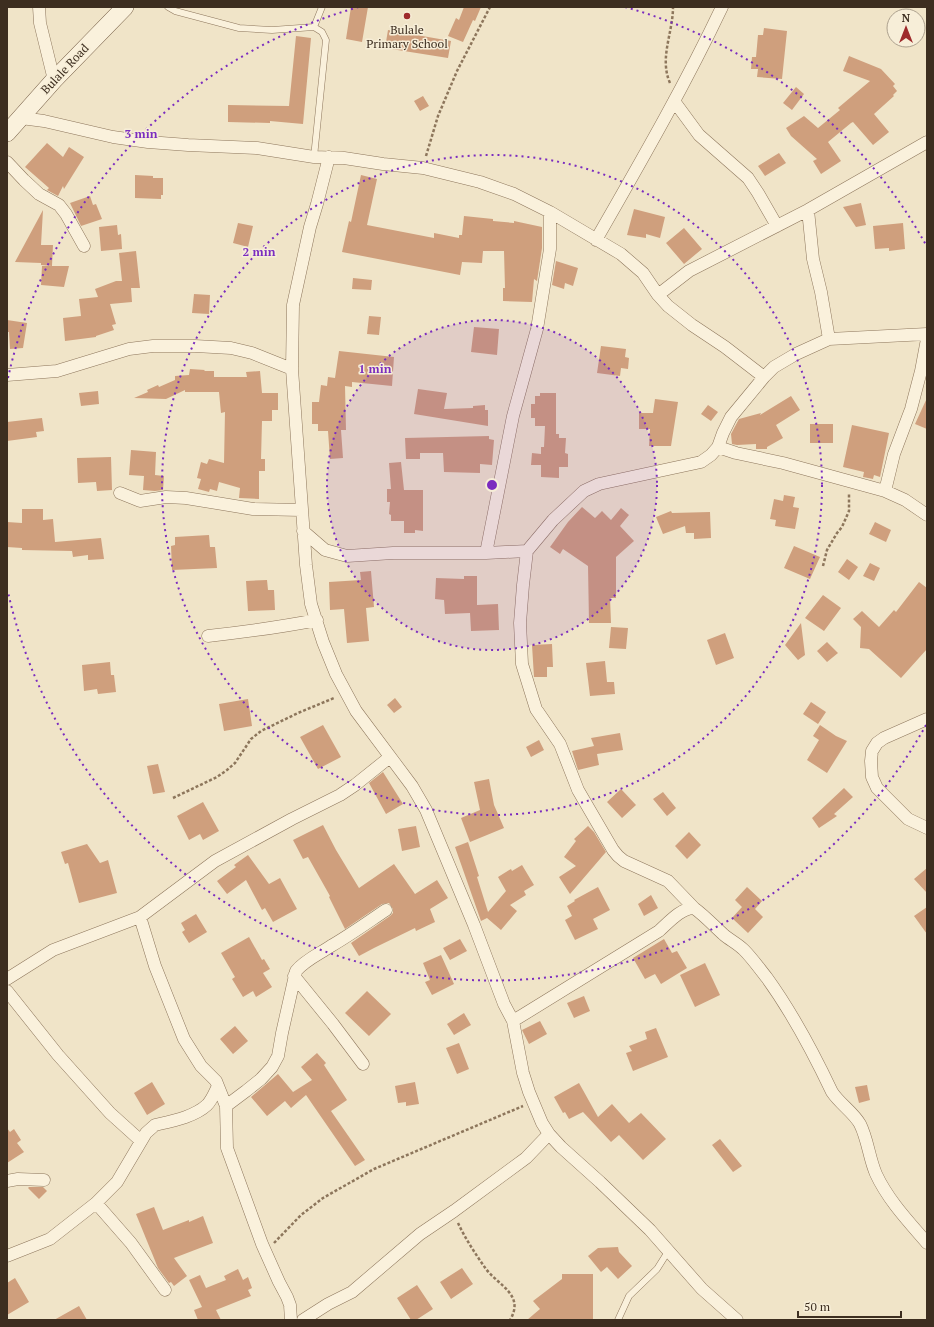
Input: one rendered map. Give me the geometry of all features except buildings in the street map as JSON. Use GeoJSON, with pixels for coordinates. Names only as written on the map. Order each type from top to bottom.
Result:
{"type":"FeatureCollection","features":[{"type":"Feature","properties":{"kind":"street"},"geometry":{"type":"LineString","coordinates":[[39,7],[40,23],[54,80]]}},
{"type":"Feature","properties":{"kind":"street","name":"Bulale Road"},"geometry":{"type":"LineString","coordinates":[[7,133],[54,80],[125,7]]}},
{"type":"Feature","properties":{"kind":"street"},"geometry":{"type":"LineString","coordinates":[[596,240],[653,142],[722,7]]}},
{"type":"Feature","properties":{"kind":"street"},"geometry":{"type":"LineString","coordinates":[[676,98],[699,135],[748,178],[758,192],[777,226]]}},
{"type":"Feature","properties":{"kind":"street"},"geometry":{"type":"LineString","coordinates":[[21,118],[44,121],[113,137],[148,142],[257,148],[314,157],[344,158],[422,168],[480,182],[514,194],[550,212],[621,254],[643,273],[658,295],[668,306],[764,377]]}},
{"type":"Feature","properties":{"kind":"street"},"geometry":{"type":"LineString","coordinates":[[658,295],[689,271],[808,210],[927,142]]}},
{"type":"Feature","properties":{"kind":"street"},"geometry":{"type":"LineString","coordinates":[[329,157],[306,241],[293,305],[292,369],[301,510],[311,604],[323,642],[336,674],[356,711],[412,786],[429,815],[474,925],[504,1004],[513,1021],[523,1073],[542,1123],[549,1134],[561,1147],[600,1182],[669,1250],[702,1289],[737,1320]]}},
{"type":"Feature","properties":{"kind":"street"},"geometry":{"type":"LineString","coordinates":[[7,162],[39,194],[58,205],[66,214],[84,246]]}},
{"type":"Feature","properties":{"kind":"street"},"geometry":{"type":"LineString","coordinates":[[808,210],[813,258],[821,292],[829,339]]}},
{"type":"Feature","properties":{"kind":"street"},"geometry":{"type":"LineString","coordinates":[[486,553],[514,416],[537,329],[550,249],[550,212]]}},
{"type":"Feature","properties":{"kind":"street"},"geometry":{"type":"LineString","coordinates":[[927,334],[829,339],[796,354],[774,368],[764,377],[731,418],[718,447],[711,455],[701,462],[599,484],[584,491],[553,520],[527,551],[520,622],[522,664],[536,709],[560,744],[578,790],[615,853],[624,861],[668,881],[694,908],[724,935],[743,949],[753,960],[786,1006],[808,1043],[832,1092],[836,1098],[853,1114],[860,1124],[875,1172],[880,1182],[901,1212],[927,1243]]}},
{"type":"Feature","properties":{"kind":"street"},"geometry":{"type":"LineString","coordinates":[[885,491],[894,454],[911,410],[927,339]]}},
{"type":"Feature","properties":{"kind":"street"},"geometry":{"type":"LineString","coordinates":[[7,375],[57,371],[129,349],[153,346],[232,348],[252,353],[292,369]]}},
{"type":"Feature","properties":{"kind":"street"},"geometry":{"type":"LineString","coordinates":[[718,447],[736,453],[783,463],[885,491],[905,500],[927,515]]}},
{"type":"Feature","properties":{"kind":"street"},"geometry":{"type":"LineString","coordinates":[[120,493],[140,501],[166,497],[186,498],[253,509],[301,510]]}},
{"type":"Feature","properties":{"kind":"street"},"geometry":{"type":"LineString","coordinates":[[303,531],[325,550],[346,556],[393,553],[486,553],[527,551]]}},
{"type":"Feature","properties":{"kind":"street"},"geometry":{"type":"LineString","coordinates":[[208,636],[275,628],[317,620]]}},
{"type":"Feature","properties":{"kind":"street"},"geometry":{"type":"LineString","coordinates":[[927,719],[884,738],[872,751],[871,761],[872,777],[877,788],[908,819],[927,828]]}},
{"type":"Feature","properties":{"kind":"street"},"geometry":{"type":"LineString","coordinates":[[7,979],[37,958],[53,950],[140,917],[215,861],[261,835],[340,795],[390,757]]}},
{"type":"Feature","properties":{"kind":"street"},"geometry":{"type":"LineString","coordinates":[[513,1021],[659,931],[678,915],[694,908]]}},
{"type":"Feature","properties":{"kind":"street"},"geometry":{"type":"LineString","coordinates":[[226,1106],[261,1079],[272,1067],[278,1056],[294,976],[300,966],[386,910]]}},
{"type":"Feature","properties":{"kind":"street"},"geometry":{"type":"LineString","coordinates":[[140,917],[155,966],[184,1039],[201,1066],[216,1081],[226,1106],[227,1148],[266,1253],[290,1305],[291,1320]]}},
{"type":"Feature","properties":{"kind":"street"},"geometry":{"type":"LineString","coordinates":[[294,976],[363,1064]]}},
{"type":"Feature","properties":{"kind":"street"},"geometry":{"type":"LineString","coordinates":[[7,991],[58,1055],[110,1113],[141,1141]]}},
{"type":"Feature","properties":{"kind":"street"},"geometry":{"type":"LineString","coordinates":[[7,1256],[50,1239],[96,1204],[117,1182],[146,1133],[155,1125],[191,1114],[208,1104],[218,1086]]}},
{"type":"Feature","properties":{"kind":"street"},"geometry":{"type":"LineString","coordinates":[[303,1320],[328,1304],[352,1292],[420,1234],[526,1158],[549,1134]]}},
{"type":"Feature","properties":{"kind":"street"},"geometry":{"type":"LineString","coordinates":[[7,1181],[44,1180]]}},
{"type":"Feature","properties":{"kind":"street"},"geometry":{"type":"LineString","coordinates":[[96,1204],[131,1243],[165,1290]]}},
{"type":"Feature","properties":{"kind":"lane"},"geometry":{"type":"LineString","coordinates":[[168,7],[175,11],[239,28],[272,30],[314,27],[322,32],[326,40],[314,157]]}},
{"type":"Feature","properties":{"kind":"lane"},"geometry":{"type":"LineString","coordinates":[[314,27],[322,7]]}},
{"type":"Feature","properties":{"kind":"lane"},"geometry":{"type":"LineString","coordinates":[[618,1320],[629,1296],[657,1269],[669,1250]]}},
{"type":"Feature","properties":{"kind":"path"},"geometry":{"type":"LineString","coordinates":[[422,168],[438,116],[457,71],[490,7]]}},
{"type":"Feature","properties":{"kind":"path"},"geometry":{"type":"LineString","coordinates":[[673,7],[667,48],[666,68],[669,82],[676,98]]}},
{"type":"Feature","properties":{"kind":"path"},"geometry":{"type":"LineString","coordinates":[[823,566],[827,550],[842,527],[849,511],[850,481]]}},
{"type":"Feature","properties":{"kind":"path"},"geometry":{"type":"LineString","coordinates":[[173,798],[227,770],[235,763],[251,739],[261,732],[298,713],[346,693]]}},
{"type":"Feature","properties":{"kind":"path"},"geometry":{"type":"LineString","coordinates":[[266,1253],[301,1215],[323,1198],[374,1169],[533,1102]]}},
{"type":"Feature","properties":{"kind":"path"},"geometry":{"type":"LineString","coordinates":[[454,1211],[466,1236],[486,1269],[513,1297],[515,1306],[510,1320]]}},
{"type":"Feature","properties":{"kind":"place","name":"Bulale Primary School"},"geometry":{"type":"Point","coordinates":[407,16]}}]}
